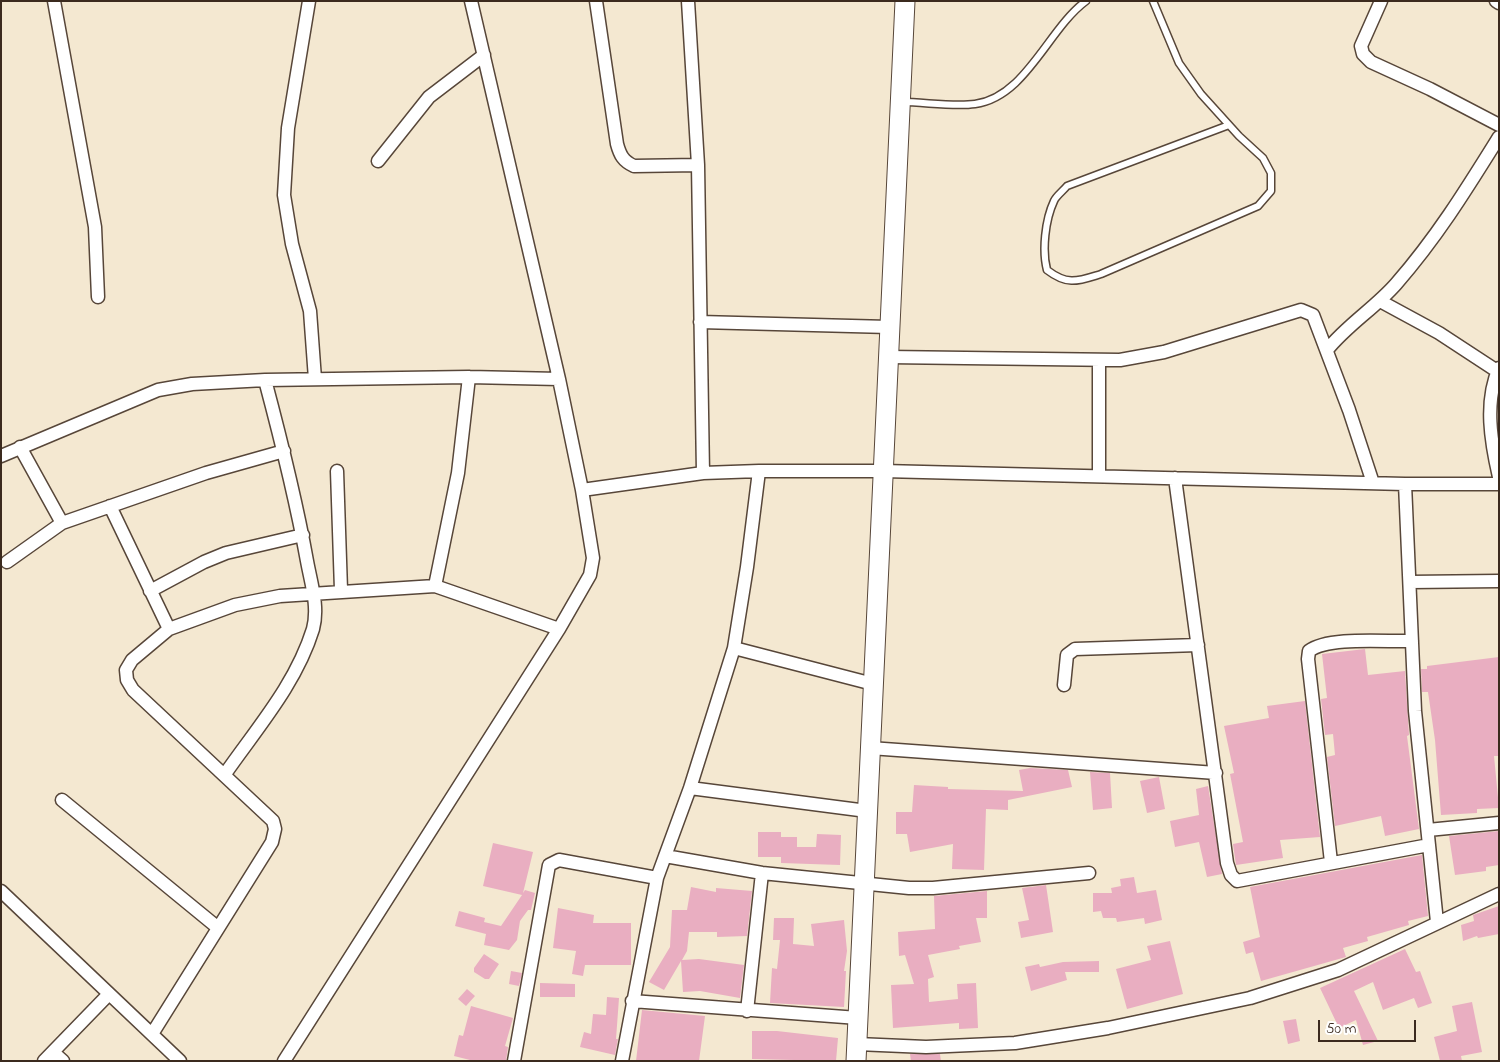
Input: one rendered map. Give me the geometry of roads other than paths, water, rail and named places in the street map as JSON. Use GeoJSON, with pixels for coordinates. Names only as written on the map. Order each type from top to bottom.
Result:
{"type":"FeatureCollection","features":[{"type":"Feature","properties":{"kind":"main road"},"geometry":{"type":"LineString","coordinates":[[857,1052],[882,471],[905,1]]}},
{"type":"Feature","properties":{"kind":"street"},"geometry":{"type":"LineString","coordinates":[[54,1],[94,227],[98,297]]}},
{"type":"Feature","properties":{"kind":"street"},"geometry":{"type":"LineString","coordinates":[[308,1],[288,128],[284,194],[292,244],[310,311],[315,379]]}},
{"type":"Feature","properties":{"kind":"street"},"geometry":{"type":"LineString","coordinates":[[284,1061],[559,629],[590,575],[593,558],[582,490],[559,379],[471,1]]}},
{"type":"Feature","properties":{"kind":"street"},"geometry":{"type":"LineString","coordinates":[[596,1],[620,156],[626,163],[634,166],[698,165]]}},
{"type":"Feature","properties":{"kind":"street"},"geometry":{"type":"LineString","coordinates":[[688,1],[698,165],[703,474]]}},
{"type":"Feature","properties":{"kind":"street"},"geometry":{"type":"LineString","coordinates":[[1382,1],[1361,46],[1363,54],[1371,62],[1430,89],[1499,125]]}},
{"type":"Feature","properties":{"kind":"street"},"geometry":{"type":"LineString","coordinates":[[378,161],[430,97],[484,55]]}},
{"type":"Feature","properties":{"kind":"street"},"geometry":{"type":"LineString","coordinates":[[1327,350],[1337,338],[1380,300],[1432,242],[1499,137]]}},
{"type":"Feature","properties":{"kind":"street"},"geometry":{"type":"LineString","coordinates":[[1380,300],[1439,333],[1498,370],[1490,408],[1490,442],[1499,477]]}},
{"type":"Feature","properties":{"kind":"street"},"geometry":{"type":"LineString","coordinates":[[888,357],[1120,360],[1164,352],[1301,310],[1313,315],[1373,483]]}},
{"type":"Feature","properties":{"kind":"street"},"geometry":{"type":"LineString","coordinates":[[700,322],[889,327]]}},
{"type":"Feature","properties":{"kind":"street"},"geometry":{"type":"LineString","coordinates":[[1099,360],[1099,475]]}},
{"type":"Feature","properties":{"kind":"street"},"geometry":{"type":"LineString","coordinates":[[435,586],[458,473],[469,377]]}},
{"type":"Feature","properties":{"kind":"street"},"geometry":{"type":"LineString","coordinates":[[1,456],[158,390],[192,384],[315,379],[469,377],[559,379]]}},
{"type":"Feature","properties":{"kind":"street"},"geometry":{"type":"LineString","coordinates":[[225,774],[292,680],[313,628],[315,613],[303,535],[284,450],[265,380]]}},
{"type":"Feature","properties":{"kind":"street"},"geometry":{"type":"LineString","coordinates":[[20,447],[62,523]]}},
{"type":"Feature","properties":{"kind":"street"},"geometry":{"type":"LineString","coordinates":[[7,562],[62,523],[206,473],[284,450]]}},
{"type":"Feature","properties":{"kind":"street"},"geometry":{"type":"LineString","coordinates":[[337,471],[341,590]]}},
{"type":"Feature","properties":{"kind":"street"},"geometry":{"type":"LineString","coordinates":[[582,490],[703,474],[759,471],[882,471],[1405,484],[1499,484]]}},
{"type":"Feature","properties":{"kind":"street"},"geometry":{"type":"LineString","coordinates":[[622,1061],[657,878],[690,788],[734,648],[747,568],[759,471]]}},
{"type":"Feature","properties":{"kind":"street"},"geometry":{"type":"LineString","coordinates":[[1175,478],[1227,863],[1231,874],[1237,881],[1429,844]]}},
{"type":"Feature","properties":{"kind":"street"},"geometry":{"type":"LineString","coordinates":[[1405,484],[1415,711],[1437,922]]}},
{"type":"Feature","properties":{"kind":"street"},"geometry":{"type":"LineString","coordinates":[[110,506],[169,630]]}},
{"type":"Feature","properties":{"kind":"street"},"geometry":{"type":"LineString","coordinates":[[150,591],[204,562],[226,553],[303,535]]}},
{"type":"Feature","properties":{"kind":"street"},"geometry":{"type":"LineString","coordinates":[[1410,582],[1499,581]]}},
{"type":"Feature","properties":{"kind":"street"},"geometry":{"type":"LineString","coordinates":[[152,1034],[217,927],[272,842],[276,829],[273,821],[225,774],[132,690],[127,680],[126,670],[132,660],[169,630],[235,605],[313,592],[435,586],[559,629]]}},
{"type":"Feature","properties":{"kind":"street"},"geometry":{"type":"LineString","coordinates":[[1331,862],[1308,658],[1309,651],[1314,647],[1337,642],[1412,641]]}},
{"type":"Feature","properties":{"kind":"street"},"geometry":{"type":"LineString","coordinates":[[1064,685],[1067,655],[1075,650],[1198,645]]}},
{"type":"Feature","properties":{"kind":"street"},"geometry":{"type":"LineString","coordinates":[[734,648],[873,684]]}},
{"type":"Feature","properties":{"kind":"street"},"geometry":{"type":"LineString","coordinates":[[870,748],[1216,773]]}},
{"type":"Feature","properties":{"kind":"street"},"geometry":{"type":"LineString","coordinates":[[690,788],[868,811]]}},
{"type":"Feature","properties":{"kind":"street"},"geometry":{"type":"LineString","coordinates":[[62,800],[217,927]]}},
{"type":"Feature","properties":{"kind":"street"},"geometry":{"type":"LineString","coordinates":[[1428,830],[1499,823]]}},
{"type":"Feature","properties":{"kind":"street"},"geometry":{"type":"LineString","coordinates":[[665,856],[762,873],[864,883],[882,887],[933,888],[1089,873]]}},
{"type":"Feature","properties":{"kind":"street"},"geometry":{"type":"LineString","coordinates":[[514,1061],[548,865],[559,860],[657,878]]}},
{"type":"Feature","properties":{"kind":"street"},"geometry":{"type":"LineString","coordinates":[[747,1010],[762,873]]}},
{"type":"Feature","properties":{"kind":"street"},"geometry":{"type":"LineString","coordinates":[[1,891],[180,1061]]}},
{"type":"Feature","properties":{"kind":"street"},"geometry":{"type":"LineString","coordinates":[[857,1052],[1015,1043],[1108,1028],[1250,998],[1296,985],[1338,970],[1499,894]]}},
{"type":"Feature","properties":{"kind":"street"},"geometry":{"type":"LineString","coordinates":[[63,1061],[49,1056],[109,994]]}},
{"type":"Feature","properties":{"kind":"street"},"geometry":{"type":"LineString","coordinates":[[632,1001],[858,1018]]}},
{"type":"Feature","properties":{"kind":"lane"},"geometry":{"type":"LineString","coordinates":[[900,102],[976,104],[1000,96],[1024,74],[1072,12],[1086,1]]}},
{"type":"Feature","properties":{"kind":"lane"},"geometry":{"type":"LineString","coordinates":[[1152,1],[1179,63],[1200,94],[1263,158],[1271,173],[1271,191],[1258,206],[1101,274],[1074,282],[1059,279],[1047,270],[1044,260],[1048,224],[1054,200],[1067,186],[1229,125]]}}]}
